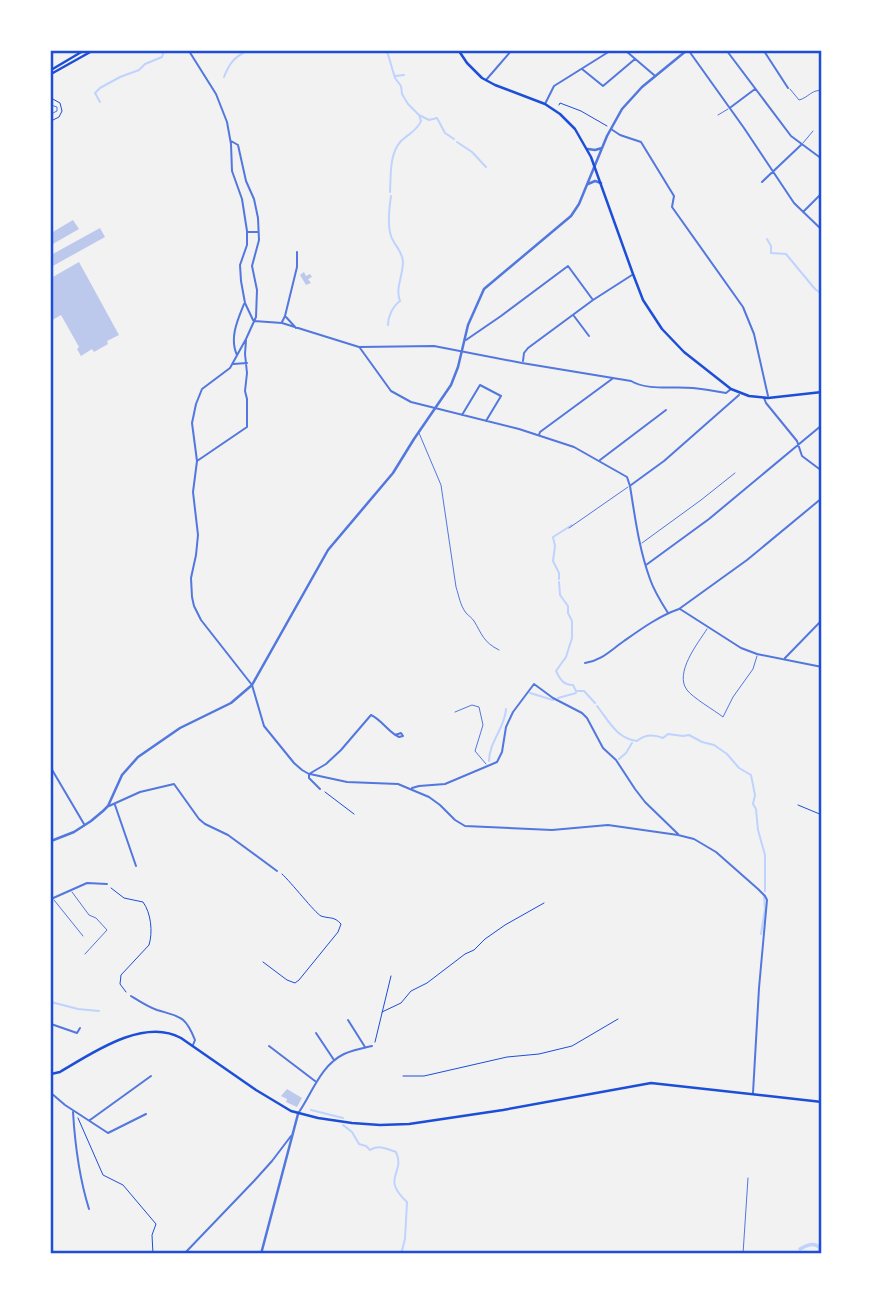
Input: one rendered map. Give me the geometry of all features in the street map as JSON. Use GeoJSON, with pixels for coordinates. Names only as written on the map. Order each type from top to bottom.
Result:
{"type":"FeatureCollection","features":[{"type":"Feature","properties":{"kind":"main road"},"geometry":{"type":"LineString","coordinates":[[51,72],[83,51]]}},
{"type":"Feature","properties":{"kind":"main road"},"geometry":{"type":"LineString","coordinates":[[51,72],[92,51]]}},
{"type":"Feature","properties":{"kind":"main road"},"geometry":{"type":"LineString","coordinates":[[459,51],[472,70],[486,81],[545,104],[571,123],[588,149],[643,300],[655,320],[690,358],[741,393],[766,398],[822,393]]}},
{"type":"Feature","properties":{"kind":"main road"},"geometry":{"type":"LineString","coordinates":[[51,1074],[60,1072],[114,1041],[160,1031],[175,1034],[265,1096],[298,1114],[352,1123],[410,1124],[651,1083],[822,1102]]}},
{"type":"Feature","properties":{"kind":"street"},"geometry":{"type":"LineString","coordinates":[[189,51],[210,84],[225,116],[231,141],[232,173],[242,199],[247,232],[247,245],[240,267],[245,303],[253,321]]}},
{"type":"Feature","properties":{"kind":"street"},"geometry":{"type":"LineString","coordinates":[[486,81],[511,51]]}},
{"type":"Feature","properties":{"kind":"street"},"geometry":{"type":"LineString","coordinates":[[545,104],[554,86],[610,51]]}},
{"type":"Feature","properties":{"kind":"street"},"geometry":{"type":"LineString","coordinates":[[626,51],[654,76]]}},
{"type":"Feature","properties":{"kind":"street"},"geometry":{"type":"LineString","coordinates":[[108,806],[122,775],[138,757],[163,738],[231,704],[252,685],[328,550],[393,473],[455,378],[468,325],[484,289],[568,220],[576,208],[611,128],[629,100],[654,76],[688,51],[730,107],[794,203],[822,230]]}},
{"type":"Feature","properties":{"kind":"street"},"geometry":{"type":"LineString","coordinates":[[727,51],[791,136],[822,159]]}},
{"type":"Feature","properties":{"kind":"street"},"geometry":{"type":"LineString","coordinates":[[764,51],[788,88]]}},
{"type":"Feature","properties":{"kind":"street"},"geometry":{"type":"LineString","coordinates":[[582,69],[603,86],[635,59]]}},
{"type":"Feature","properties":{"kind":"street"},"geometry":{"type":"LineString","coordinates":[[730,107],[755,88]]}},
{"type":"Feature","properties":{"kind":"street"},"geometry":{"type":"LineString","coordinates":[[611,128],[620,135],[641,142],[674,196],[672,207],[743,307],[754,334],[766,403],[798,445],[802,456],[822,471]]}},
{"type":"Feature","properties":{"kind":"street"},"geometry":{"type":"LineString","coordinates":[[231,141],[238,145],[246,181],[257,211],[258,249],[252,266],[257,290],[256,317],[232,364],[202,390],[196,404],[192,424],[197,461],[192,492],[198,535],[191,578],[194,606],[213,637],[252,685],[264,726],[294,763],[309,774],[347,782],[398,784],[439,804],[465,826],[567,830],[608,825],[678,835],[694,839],[716,852],[767,900],[753,1093]]}},
{"type":"Feature","properties":{"kind":"street"},"geometry":{"type":"LineString","coordinates":[[762,182],[802,144]]}},
{"type":"Feature","properties":{"kind":"street"},"geometry":{"type":"LineString","coordinates":[[588,149],[602,148]]}},
{"type":"Feature","properties":{"kind":"street"},"geometry":{"type":"LineString","coordinates":[[585,186],[592,182],[601,183]]}},
{"type":"Feature","properties":{"kind":"street"},"geometry":{"type":"LineString","coordinates":[[803,213],[822,193]]}},
{"type":"Feature","properties":{"kind":"street"},"geometry":{"type":"LineString","coordinates":[[247,232],[259,232]]}},
{"type":"Feature","properties":{"kind":"street"},"geometry":{"type":"LineString","coordinates":[[282,323],[297,267],[297,252]]}},
{"type":"Feature","properties":{"kind":"street"},"geometry":{"type":"LineString","coordinates":[[464,341],[568,266],[593,300]]}},
{"type":"Feature","properties":{"kind":"street"},"geometry":{"type":"LineString","coordinates":[[522,363],[528,348],[632,274]]}},
{"type":"Feature","properties":{"kind":"street"},"geometry":{"type":"LineString","coordinates":[[237,355],[233,344],[245,303]]}},
{"type":"Feature","properties":{"kind":"street"},"geometry":{"type":"LineString","coordinates":[[240,315],[251,317]]}},
{"type":"Feature","properties":{"kind":"street"},"geometry":{"type":"LineString","coordinates":[[574,315],[589,336]]}},
{"type":"Feature","properties":{"kind":"street"},"geometry":{"type":"LineString","coordinates":[[285,317],[291,320],[296,328]]}},
{"type":"Feature","properties":{"kind":"street"},"geometry":{"type":"LineString","coordinates":[[253,321],[282,323],[359,347],[434,346],[613,377],[635,384],[690,387],[726,393],[732,389]]}},
{"type":"Feature","properties":{"kind":"street"},"geometry":{"type":"LineString","coordinates":[[197,461],[247,427],[246,340]]}},
{"type":"Feature","properties":{"kind":"street"},"geometry":{"type":"LineString","coordinates":[[359,347],[391,391],[411,402],[575,447],[627,477],[646,565],[655,591],[668,613]]}},
{"type":"Feature","properties":{"kind":"street"},"geometry":{"type":"LineString","coordinates":[[232,364],[247,363]]}},
{"type":"Feature","properties":{"kind":"street"},"geometry":{"type":"LineString","coordinates":[[538,436],[613,377]]}},
{"type":"Feature","properties":{"kind":"street"},"geometry":{"type":"LineString","coordinates":[[461,416],[480,384],[501,396],[485,421]]}},
{"type":"Feature","properties":{"kind":"street"},"geometry":{"type":"LineString","coordinates":[[630,486],[664,461],[741,393]]}},
{"type":"Feature","properties":{"kind":"street"},"geometry":{"type":"LineString","coordinates":[[599,460],[666,410]]}},
{"type":"Feature","properties":{"kind":"street"},"geometry":{"type":"LineString","coordinates":[[646,565],[709,519],[822,425]]}},
{"type":"Feature","properties":{"kind":"street"},"geometry":{"type":"LineString","coordinates":[[585,663],[595,662],[637,631],[679,609],[822,498]]}},
{"type":"Feature","properties":{"kind":"street"},"geometry":{"type":"LineString","coordinates":[[679,609],[733,644],[757,654],[822,667]]}},
{"type":"Feature","properties":{"kind":"street"},"geometry":{"type":"LineString","coordinates":[[784,659],[822,620]]}},
{"type":"Feature","properties":{"kind":"street"},"geometry":{"type":"LineString","coordinates":[[411,789],[445,784],[497,762],[513,712],[534,684],[587,718],[603,748],[616,760],[645,802],[678,835]]}},
{"type":"Feature","properties":{"kind":"street"},"geometry":{"type":"LineString","coordinates":[[309,774],[326,764],[341,750],[370,715],[395,735]]}},
{"type":"Feature","properties":{"kind":"street"},"geometry":{"type":"LineString","coordinates":[[51,768],[85,825]]}},
{"type":"Feature","properties":{"kind":"street"},"geometry":{"type":"LineString","coordinates":[[309,774],[309,778],[320,789]]}},
{"type":"Feature","properties":{"kind":"street"},"geometry":{"type":"LineString","coordinates":[[51,841],[74,832],[108,806],[140,792],[174,783],[199,819],[228,835],[277,871]]}},
{"type":"Feature","properties":{"kind":"street"},"geometry":{"type":"LineString","coordinates":[[115,804],[136,866]]}},
{"type":"Feature","properties":{"kind":"street"},"geometry":{"type":"LineString","coordinates":[[51,899],[86,883],[107,884]]}},
{"type":"Feature","properties":{"kind":"street"},"geometry":{"type":"LineString","coordinates":[[131,996],[156,1010],[181,1018],[195,1040],[192,1046]]}},
{"type":"Feature","properties":{"kind":"street"},"geometry":{"type":"LineString","coordinates":[[348,1020],[365,1048]]}},
{"type":"Feature","properties":{"kind":"street"},"geometry":{"type":"LineString","coordinates":[[51,1024],[77,1033],[80,1028]]}},
{"type":"Feature","properties":{"kind":"street"},"geometry":{"type":"LineString","coordinates":[[316,1033],[334,1061]]}},
{"type":"Feature","properties":{"kind":"street"},"geometry":{"type":"LineString","coordinates":[[269,1046],[316,1082]]}},
{"type":"Feature","properties":{"kind":"street"},"geometry":{"type":"LineString","coordinates":[[261,1254],[298,1114],[316,1082],[334,1061],[346,1053],[372,1046]]}},
{"type":"Feature","properties":{"kind":"street"},"geometry":{"type":"LineString","coordinates":[[89,1120],[151,1076]]}},
{"type":"Feature","properties":{"kind":"street"},"geometry":{"type":"LineString","coordinates":[[51,1093],[108,1133],[146,1114]]}},
{"type":"Feature","properties":{"kind":"street"},"geometry":{"type":"LineString","coordinates":[[73,1111],[80,1178],[89,1209]]}},
{"type":"Feature","properties":{"kind":"street"},"geometry":{"type":"LineString","coordinates":[[184,1254],[254,1181],[292,1135]]}},
{"type":"Feature","properties":{"kind":"lane"},"geometry":{"type":"LineString","coordinates":[[788,88],[799,100],[803,100],[815,90],[822,91]]}},
{"type":"Feature","properties":{"kind":"lane"},"geometry":{"type":"LineString","coordinates":[[51,105],[57,107],[57,111],[53,113],[51,109]]}},
{"type":"Feature","properties":{"kind":"lane"},"geometry":{"type":"LineString","coordinates":[[718,115],[730,107]]}},
{"type":"Feature","properties":{"kind":"lane"},"geometry":{"type":"LineString","coordinates":[[802,144],[813,131]]}},
{"type":"Feature","properties":{"kind":"lane"},"geometry":{"type":"LineString","coordinates":[[418,432],[441,485],[460,603],[484,639],[499,650]]}},
{"type":"Feature","properties":{"kind":"lane"},"geometry":{"type":"LineString","coordinates":[[640,545],[735,472]]}},
{"type":"Feature","properties":{"kind":"lane"},"geometry":{"type":"LineString","coordinates":[[569,528],[630,486]]}},
{"type":"Feature","properties":{"kind":"lane"},"geometry":{"type":"LineString","coordinates":[[708,628],[688,659],[683,681],[687,691],[723,718],[733,697],[753,669],[757,654]]}},
{"type":"Feature","properties":{"kind":"lane"},"geometry":{"type":"LineString","coordinates":[[455,712],[472,705],[479,707],[482,725],[475,751],[487,766]]}},
{"type":"Feature","properties":{"kind":"lane"},"geometry":{"type":"LineString","coordinates":[[70,890],[89,915],[96,918],[107,930],[85,954]]}},
{"type":"Feature","properties":{"kind":"lane"},"geometry":{"type":"LineString","coordinates":[[51,899],[83,936]]}},
{"type":"Feature","properties":{"kind":"lane"},"geometry":{"type":"LineString","coordinates":[[743,1254],[748,1178]]}},
{"type":"Feature","properties":{"kind":"path"},"geometry":{"type":"LineString","coordinates":[[556,110],[560,103],[570,105],[611,128]]}},
{"type":"Feature","properties":{"kind":"path"},"geometry":{"type":"LineString","coordinates":[[320,789],[354,814]]}},
{"type":"Feature","properties":{"kind":"path"},"geometry":{"type":"LineString","coordinates":[[798,806],[822,815]]}},
{"type":"Feature","properties":{"kind":"path"},"geometry":{"type":"LineString","coordinates":[[263,962],[287,980],[296,983],[338,932],[341,924],[336,919],[318,914],[277,871]]}},
{"type":"Feature","properties":{"kind":"path"},"geometry":{"type":"LineString","coordinates":[[107,884],[124,898],[143,902],[148,910],[151,940],[119,979],[131,996]]}},
{"type":"Feature","properties":{"kind":"path"},"geometry":{"type":"LineString","coordinates":[[382,1012],[396,1007],[411,991],[474,950],[505,925],[544,902]]}},
{"type":"Feature","properties":{"kind":"path"},"geometry":{"type":"LineString","coordinates":[[372,1046],[391,976]]}},
{"type":"Feature","properties":{"kind":"path"},"geometry":{"type":"LineString","coordinates":[[403,1076],[424,1076],[507,1057],[539,1054],[572,1046],[618,1019]]}},
{"type":"Feature","properties":{"kind":"path"},"geometry":{"type":"LineString","coordinates":[[78,1118],[103,1175],[123,1185],[156,1224],[152,1235],[153,1254]]}},
{"type":"Feature","properties":{"kind":"building"},"geometry":{"type":"Polygon","coordinates":[[[73,220],[79,229],[51,245],[51,233],[73,220]]]}},
{"type":"Feature","properties":{"kind":"building"},"geometry":{"type":"Polygon","coordinates":[[[100,228],[105,237],[51,267],[51,255],[100,228]]]}},
{"type":"Feature","properties":{"kind":"building"},"geometry":{"type":"Polygon","coordinates":[[[79,262],[119,335],[94,352],[92,349],[81,356],[77,349],[79,347],[61,315],[51,321],[51,278],[79,262]]]}},
{"type":"Feature","properties":{"kind":"building"},"geometry":{"type":"Polygon","coordinates":[[[304,272],[306,276],[310,274],[312,277],[308,279],[311,283],[306,285],[300,275],[304,272]]]}},
{"type":"Feature","properties":{"kind":"building"},"geometry":{"type":"Polygon","coordinates":[[[287,1089],[302,1098],[297,1107],[286,1102],[287,1099],[281,1096],[287,1089]]]}},
{"type":"Feature","properties":{"kind":"waterway"},"geometry":{"type":"LineString","coordinates":[[100,102],[95,93],[100,88],[162,57],[164,51]]}},
{"type":"Feature","properties":{"kind":"waterway"},"geometry":{"type":"LineString","coordinates":[[224,77],[232,61],[247,51]]}},
{"type":"Feature","properties":{"kind":"waterway"},"geometry":{"type":"LineString","coordinates":[[387,51],[402,94],[421,121],[394,152],[390,192]]}},
{"type":"Feature","properties":{"kind":"waterway"},"geometry":{"type":"LineString","coordinates":[[395,76],[404,75]]}},
{"type":"Feature","properties":{"kind":"waterway"},"geometry":{"type":"LineString","coordinates":[[419,115],[429,120],[437,118],[445,133],[454,139]]}},
{"type":"Feature","properties":{"kind":"waterway"},"geometry":{"type":"LineString","coordinates":[[457,142],[472,152],[486,167]]}},
{"type":"Feature","properties":{"kind":"waterway"},"geometry":{"type":"LineString","coordinates":[[388,325],[391,312],[400,301],[398,292],[403,262],[390,231],[391,196]]}},
{"type":"Feature","properties":{"kind":"waterway"},"geometry":{"type":"LineString","coordinates":[[767,239],[771,253],[786,254],[822,294]]}},
{"type":"Feature","properties":{"kind":"waterway"},"geometry":{"type":"LineString","coordinates":[[559,579],[553,561],[553,537],[572,525]]}},
{"type":"Feature","properties":{"kind":"waterway"},"geometry":{"type":"LineString","coordinates":[[559,582],[560,595],[568,606],[572,621],[572,638],[566,657],[556,671],[564,683],[573,685],[576,691],[584,691],[595,703]]}},
{"type":"Feature","properties":{"kind":"waterway"},"geometry":{"type":"LineString","coordinates":[[530,693],[553,700]]}},
{"type":"Feature","properties":{"kind":"waterway"},"geometry":{"type":"LineString","coordinates":[[558,698],[576,693]]}},
{"type":"Feature","properties":{"kind":"waterway"},"geometry":{"type":"LineString","coordinates":[[597,706],[614,728],[630,739],[637,741],[649,735],[663,738],[668,734],[689,735],[714,745],[727,754],[739,768],[751,775],[755,795],[753,804],[765,855],[765,891]]}},
{"type":"Feature","properties":{"kind":"waterway"},"geometry":{"type":"LineString","coordinates":[[489,761],[506,709]]}},
{"type":"Feature","properties":{"kind":"waterway"},"geometry":{"type":"LineString","coordinates":[[619,759],[632,743]]}},
{"type":"Feature","properties":{"kind":"waterway"},"geometry":{"type":"LineString","coordinates":[[761,934],[764,896]]}},
{"type":"Feature","properties":{"kind":"waterway"},"geometry":{"type":"LineString","coordinates":[[51,1002],[99,1011]]}},
{"type":"Feature","properties":{"kind":"waterway"},"geometry":{"type":"LineString","coordinates":[[311,1110],[343,1118]]}},
{"type":"Feature","properties":{"kind":"waterway"},"geometry":{"type":"LineString","coordinates":[[343,1125],[352,1132],[359,1144],[370,1150],[380,1147],[396,1152],[398,1166],[395,1187],[407,1202],[405,1239],[401,1254]]}},
{"type":"Feature","properties":{"kind":"waterway"},"geometry":{"type":"LineString","coordinates":[[800,1249],[815,1245],[820,1248],[819,1254]]}}]}
